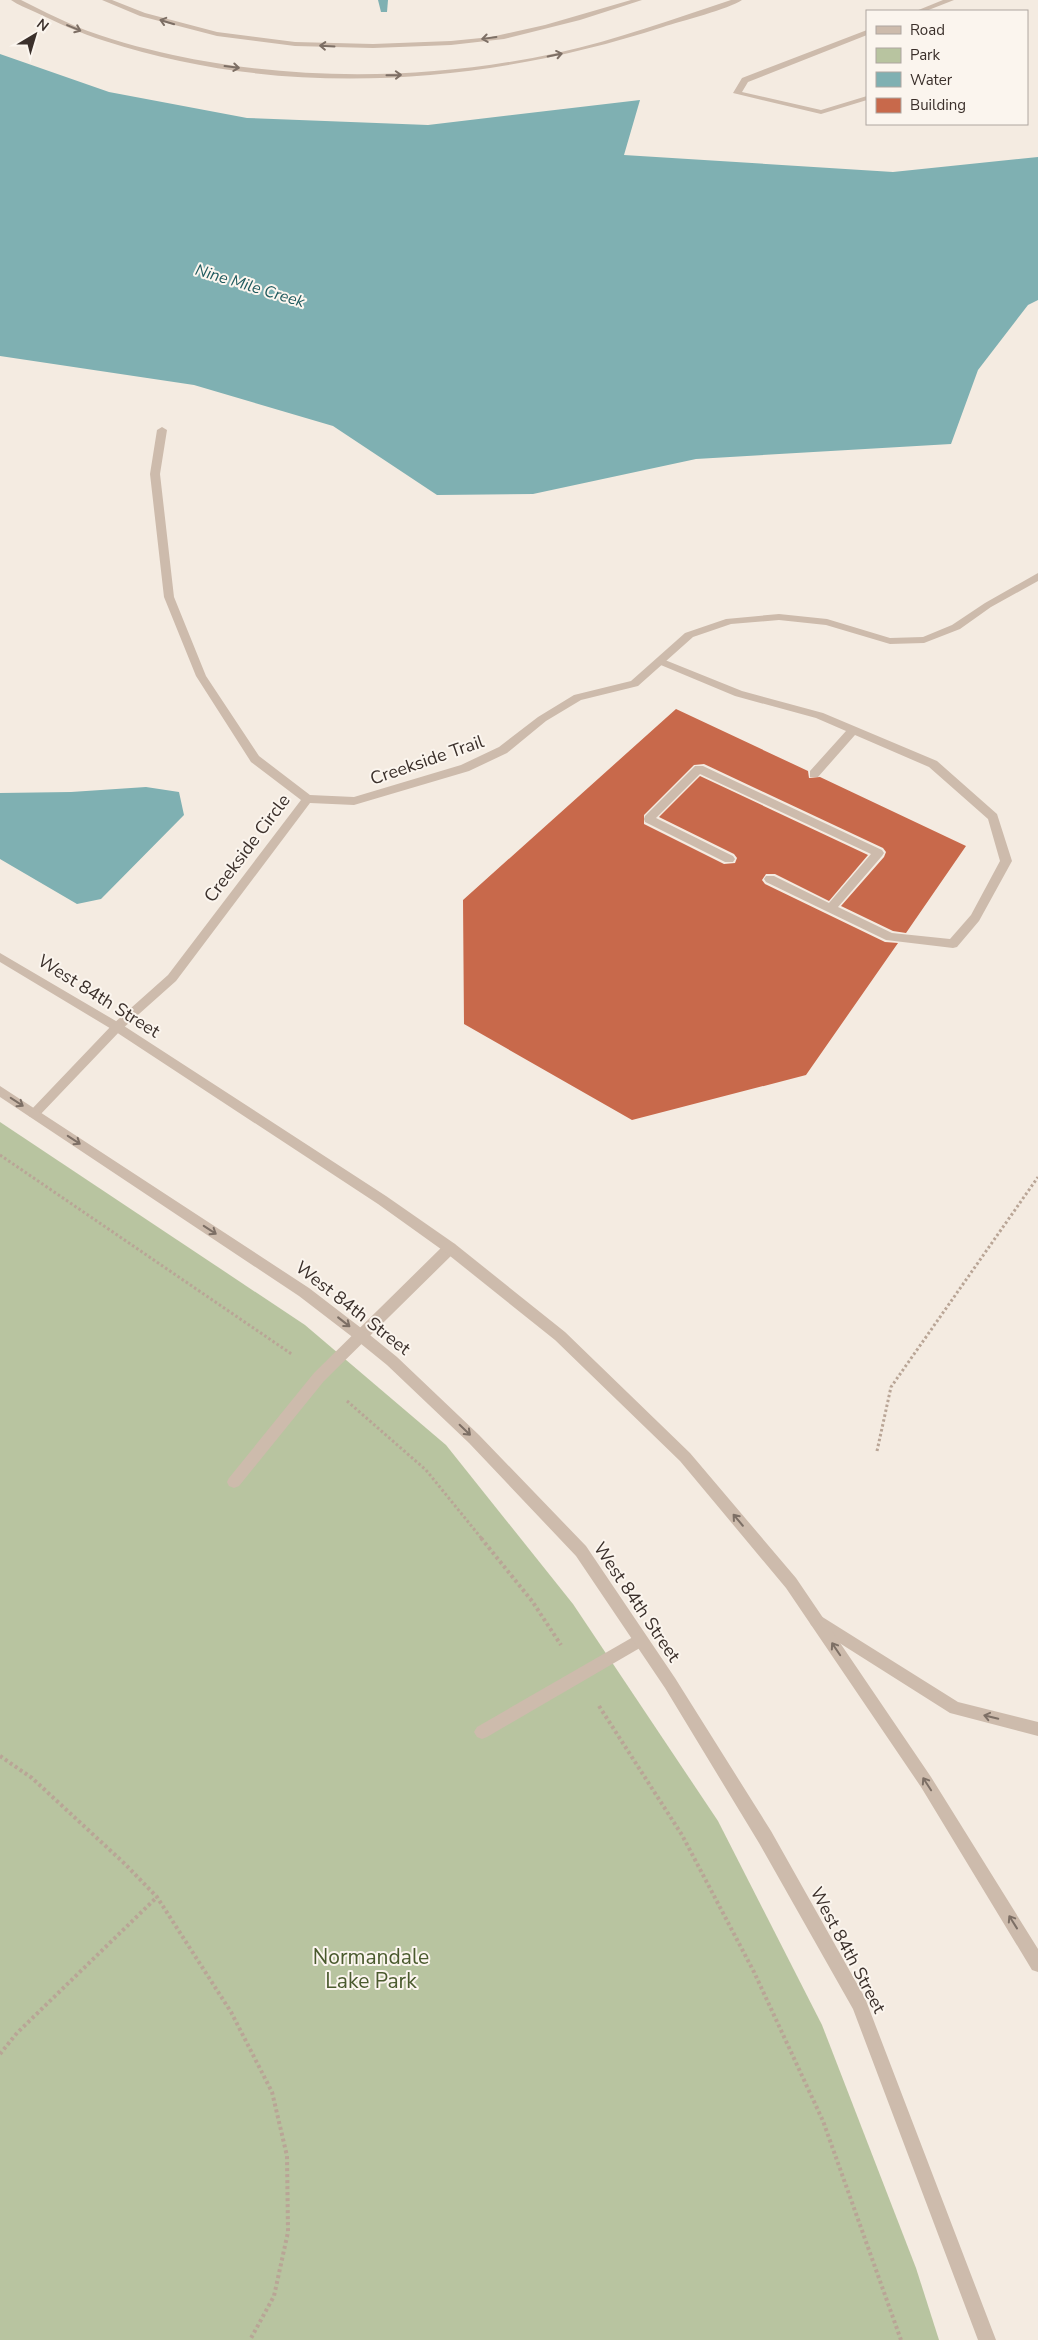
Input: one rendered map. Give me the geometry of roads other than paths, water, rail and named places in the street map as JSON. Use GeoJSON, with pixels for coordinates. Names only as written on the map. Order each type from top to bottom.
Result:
{"type":"FeatureCollection","features":[{"type":"Feature","properties":{"kind":"street"},"geometry":{"type":"LineString","coordinates":[[15,0],[79,31],[135,49],[215,65],[263,71],[336,76],[407,75],[486,68],[556,55],[617,39],[738,0]]}},
{"type":"Feature","properties":{"kind":"street"},"geometry":{"type":"LineString","coordinates":[[106,0],[172,24],[222,34],[286,44],[364,47],[454,44],[516,35],[638,0]]}},
{"type":"Feature","properties":{"kind":"street"},"geometry":{"type":"LineString","coordinates":[[923,10],[950,0]]}},
{"type":"Feature","properties":{"kind":"street"},"geometry":{"type":"LineString","coordinates":[[866,32],[745,80],[737,93],[821,112],[866,98]]}},
{"type":"Feature","properties":{"kind":"street","name":"Creekside Circle"},"geometry":{"type":"LineString","coordinates":[[34,1114],[117,1027],[172,978],[307,799],[255,758],[201,676],[170,597],[155,474],[162,430]]}},
{"type":"Feature","properties":{"kind":"street","name":"Creekside Trail"},"geometry":{"type":"LineString","coordinates":[[307,799],[354,801],[465,768],[503,750],[542,719],[578,697],[634,684],[689,635],[730,620],[779,617],[827,622],[890,641],[924,640],[956,627],[988,605],[1028,584],[1038,576]]}},
{"type":"Feature","properties":{"kind":"street"},"geometry":{"type":"LineString","coordinates":[[660,661],[739,694],[820,715],[933,764],[993,817],[1006,861],[975,918],[953,944],[890,938],[770,879]]}},
{"type":"Feature","properties":{"kind":"street"},"geometry":{"type":"LineString","coordinates":[[814,774],[854,729]]}},
{"type":"Feature","properties":{"kind":"street"},"geometry":{"type":"LineString","coordinates":[[729,859],[649,819],[699,769],[878,853],[830,909]]}},
{"type":"Feature","properties":{"kind":"street","name":"West 84th Street"},"geometry":{"type":"LineString","coordinates":[[0,957],[117,1027],[382,1200],[450,1248],[560,1336],[685,1457],[791,1582],[926,1782],[1038,1964]]}},
{"type":"Feature","properties":{"kind":"street","name":"West 84th Street"},"geometry":{"type":"LineString","coordinates":[[0,1091],[304,1292],[360,1335],[392,1361],[474,1439],[581,1552],[670,1683],[765,1837],[859,2004],[987,2340]]}},
{"type":"Feature","properties":{"kind":"street"},"geometry":{"type":"LineString","coordinates":[[234,1482],[319,1377],[450,1248]]}},
{"type":"Feature","properties":{"kind":"street"},"geometry":{"type":"LineString","coordinates":[[816,1619],[955,1708],[1038,1729]]}},
{"type":"Feature","properties":{"kind":"street"},"geometry":{"type":"LineString","coordinates":[[482,1732],[640,1640]]}},
{"type":"Feature","properties":{"kind":"water","name":"Nine Mile Creek"},"geometry":{"type":"Polygon","coordinates":[[[0,54],[109,92],[247,118],[428,125],[640,100],[624,155],[893,172],[1038,157],[1038,300],[1028,305],[978,370],[951,444],[696,459],[533,494],[437,495],[333,426],[194,385],[0,356],[0,54]]]}},
{"type":"Feature","properties":{"kind":"water"},"geometry":{"type":"Polygon","coordinates":[[[146,787],[179,792],[184,815],[101,899],[77,904],[0,859],[0,793],[71,792],[146,787]]]}},
{"type":"Feature","properties":{"kind":"waterway"},"geometry":{"type":"LineString","coordinates":[[383,0],[384,10]]}},
{"type":"Feature","properties":{"kind":"park label","name":"Normandale Lake Park"},"geometry":{"type":"Point","coordinates":[371,1969]}}]}
